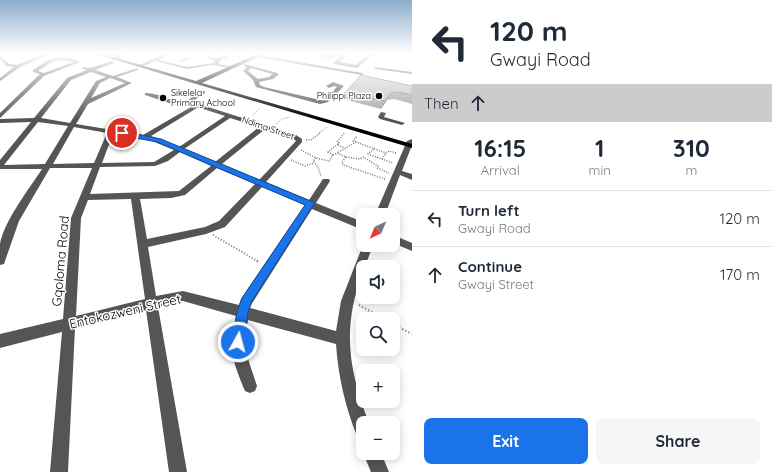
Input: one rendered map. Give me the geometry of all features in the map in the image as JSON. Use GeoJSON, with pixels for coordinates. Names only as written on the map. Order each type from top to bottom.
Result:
{"type":"FeatureCollection","features":[{"type":"Feature","properties":{"kind":"main road"},"geometry":{"type":"LineString","coordinates":[[166,75],[300,113],[356,126],[411,144]]}},
{"type":"Feature","properties":{"kind":"main road"},"geometry":{"type":"LineString","coordinates":[[194,82],[208,75]]}},
{"type":"Feature","properties":{"kind":"main road"},"geometry":{"type":"LineString","coordinates":[[217,75],[213,81],[216,85],[232,93]]}},
{"type":"Feature","properties":{"kind":"main road"},"geometry":{"type":"LineString","coordinates":[[319,118],[348,128],[411,144]]}},
{"type":"Feature","properties":{"kind":"street"},"geometry":{"type":"LineString","coordinates":[[0,116],[42,75]]}},
{"type":"Feature","properties":{"kind":"street"},"geometry":{"type":"LineString","coordinates":[[0,166],[69,79],[79,75]]}},
{"type":"Feature","properties":{"kind":"street"},"geometry":{"type":"LineString","coordinates":[[85,103],[129,84],[128,82],[106,75]]}},
{"type":"Feature","properties":{"kind":"street"},"geometry":{"type":"LineString","coordinates":[[0,261],[14,221],[98,82],[117,75]]}},
{"type":"Feature","properties":{"kind":"street"},"geometry":{"type":"LineString","coordinates":[[250,75],[256,80],[260,88],[316,102],[326,101],[341,86],[333,84],[330,86]]}},
{"type":"Feature","properties":{"kind":"street"},"geometry":{"type":"LineString","coordinates":[[256,80],[271,78],[275,75]]}},
{"type":"Feature","properties":{"kind":"street"},"geometry":{"type":"LineString","coordinates":[[187,104],[203,92]]}},
{"type":"Feature","properties":{"kind":"street","name":"Ndima Street"},"geometry":{"type":"LineString","coordinates":[[142,244],[206,230],[222,224],[299,140],[294,136],[204,107],[177,104],[147,94]]}},
{"type":"Feature","properties":{"kind":"street"},"geometry":{"type":"LineString","coordinates":[[145,137],[196,107]]}},
{"type":"Feature","properties":{"kind":"street"},"geometry":{"type":"LineString","coordinates":[[383,113],[381,117],[402,123]]}},
{"type":"Feature","properties":{"kind":"street"},"geometry":{"type":"LineString","coordinates":[[0,166],[155,164],[162,161],[230,115]]}},
{"type":"Feature","properties":{"kind":"street"},"geometry":{"type":"LineString","coordinates":[[0,120],[35,120],[111,131],[158,140],[356,223]]}},
{"type":"Feature","properties":{"kind":"street"},"geometry":{"type":"LineString","coordinates":[[84,197],[171,195],[182,193],[267,127]]}},
{"type":"Feature","properties":{"kind":"street","name":"Gqoloma Road"},"geometry":{"type":"LineString","coordinates":[[59,472],[76,218],[111,131]]}},
{"type":"Feature","properties":{"kind":"street"},"geometry":{"type":"LineString","coordinates":[[383,208],[411,144]]}},
{"type":"Feature","properties":{"kind":"street"},"geometry":{"type":"LineString","coordinates":[[397,174],[412,177]]}},
{"type":"Feature","properties":{"kind":"street"},"geometry":{"type":"LineString","coordinates":[[250,386],[239,351],[239,331],[242,312],[247,298],[326,181]]}},
{"type":"Feature","properties":{"kind":"street"},"geometry":{"type":"LineString","coordinates":[[135,196],[150,303],[178,472]]}},
{"type":"Feature","properties":{"kind":"street"},"geometry":{"type":"LineString","coordinates":[[400,242],[412,247]]}},
{"type":"Feature","properties":{"kind":"street"},"geometry":{"type":"LineString","coordinates":[[359,416],[348,380],[343,339],[343,319],[348,299],[365,252]]}},
{"type":"Feature","properties":{"kind":"street","name":"Entokozweni Street"},"geometry":{"type":"LineString","coordinates":[[0,341],[150,303],[186,296],[343,339]]}},
{"type":"Feature","properties":{"kind":"street"},"geometry":{"type":"LineString","coordinates":[[375,460],[380,472]]}},
{"type":"Feature","properties":{"kind":"path"},"geometry":{"type":"LineString","coordinates":[[246,120],[267,103]]}},
{"type":"Feature","properties":{"kind":"path"},"geometry":{"type":"LineString","coordinates":[[267,127],[282,119],[300,113]]}},
{"type":"Feature","properties":{"kind":"path"},"geometry":{"type":"LineString","coordinates":[[299,140],[311,140],[332,123]]}},
{"type":"Feature","properties":{"kind":"path"},"geometry":{"type":"LineString","coordinates":[[338,145],[339,143],[337,142],[348,128]]}},
{"type":"Feature","properties":{"kind":"path"},"geometry":{"type":"LineString","coordinates":[[294,147],[316,158],[329,161],[333,155],[356,142],[386,153]]}},
{"type":"Feature","properties":{"kind":"path"},"geometry":{"type":"LineString","coordinates":[[338,145],[345,148]]}},
{"type":"Feature","properties":{"kind":"path"},"geometry":{"type":"LineString","coordinates":[[333,155],[328,152],[338,145]]}},
{"type":"Feature","properties":{"kind":"path"},"geometry":{"type":"LineString","coordinates":[[374,149],[368,154],[382,159],[397,174]]}},
{"type":"Feature","properties":{"kind":"path"},"geometry":{"type":"LineString","coordinates":[[382,159],[390,150],[405,155]]}},
{"type":"Feature","properties":{"kind":"path"},"geometry":{"type":"LineString","coordinates":[[337,153],[346,157],[360,159],[363,157],[378,166],[377,168],[397,174]]}},
{"type":"Feature","properties":{"kind":"path"},"geometry":{"type":"LineString","coordinates":[[346,157],[342,162],[343,165],[397,174]]}},
{"type":"Feature","properties":{"kind":"path"},"geometry":{"type":"LineString","coordinates":[[284,158],[305,166],[314,163]]}},
{"type":"Feature","properties":{"kind":"path"},"geometry":{"type":"LineString","coordinates":[[314,163],[313,161],[316,158]]}},
{"type":"Feature","properties":{"kind":"path"},"geometry":{"type":"LineString","coordinates":[[314,163],[318,167],[321,178],[326,181]]}},
{"type":"Feature","properties":{"kind":"path"},"geometry":{"type":"LineString","coordinates":[[206,230],[268,267]]}},
{"type":"Feature","properties":{"kind":"path"},"geometry":{"type":"LineString","coordinates":[[348,299],[371,312]]}},
{"type":"Feature","properties":{"kind":"path"},"geometry":{"type":"LineString","coordinates":[[400,328],[412,334]]}},
{"type":"Feature","properties":{"kind":"building"},"geometry":{"type":"Polygon","coordinates":[[[361,75],[412,86],[412,95],[398,92],[391,93],[385,101],[346,92],[361,75]]]}},
{"type":"Feature","properties":{"kind":"place","name":"Philippi Plaza"},"geometry":{"type":"Point","coordinates":[379,96]}},
{"type":"Feature","properties":{"kind":"place","name":"Sikelela Primary Achool"},"geometry":{"type":"Point","coordinates":[163,98]}},
{"type":"Feature","properties":{"kind":"route"},"geometry":{"type":"LineString","coordinates":[[122,133],[158,140],[310,204],[247,298],[242,312],[238,342]]}}]}
